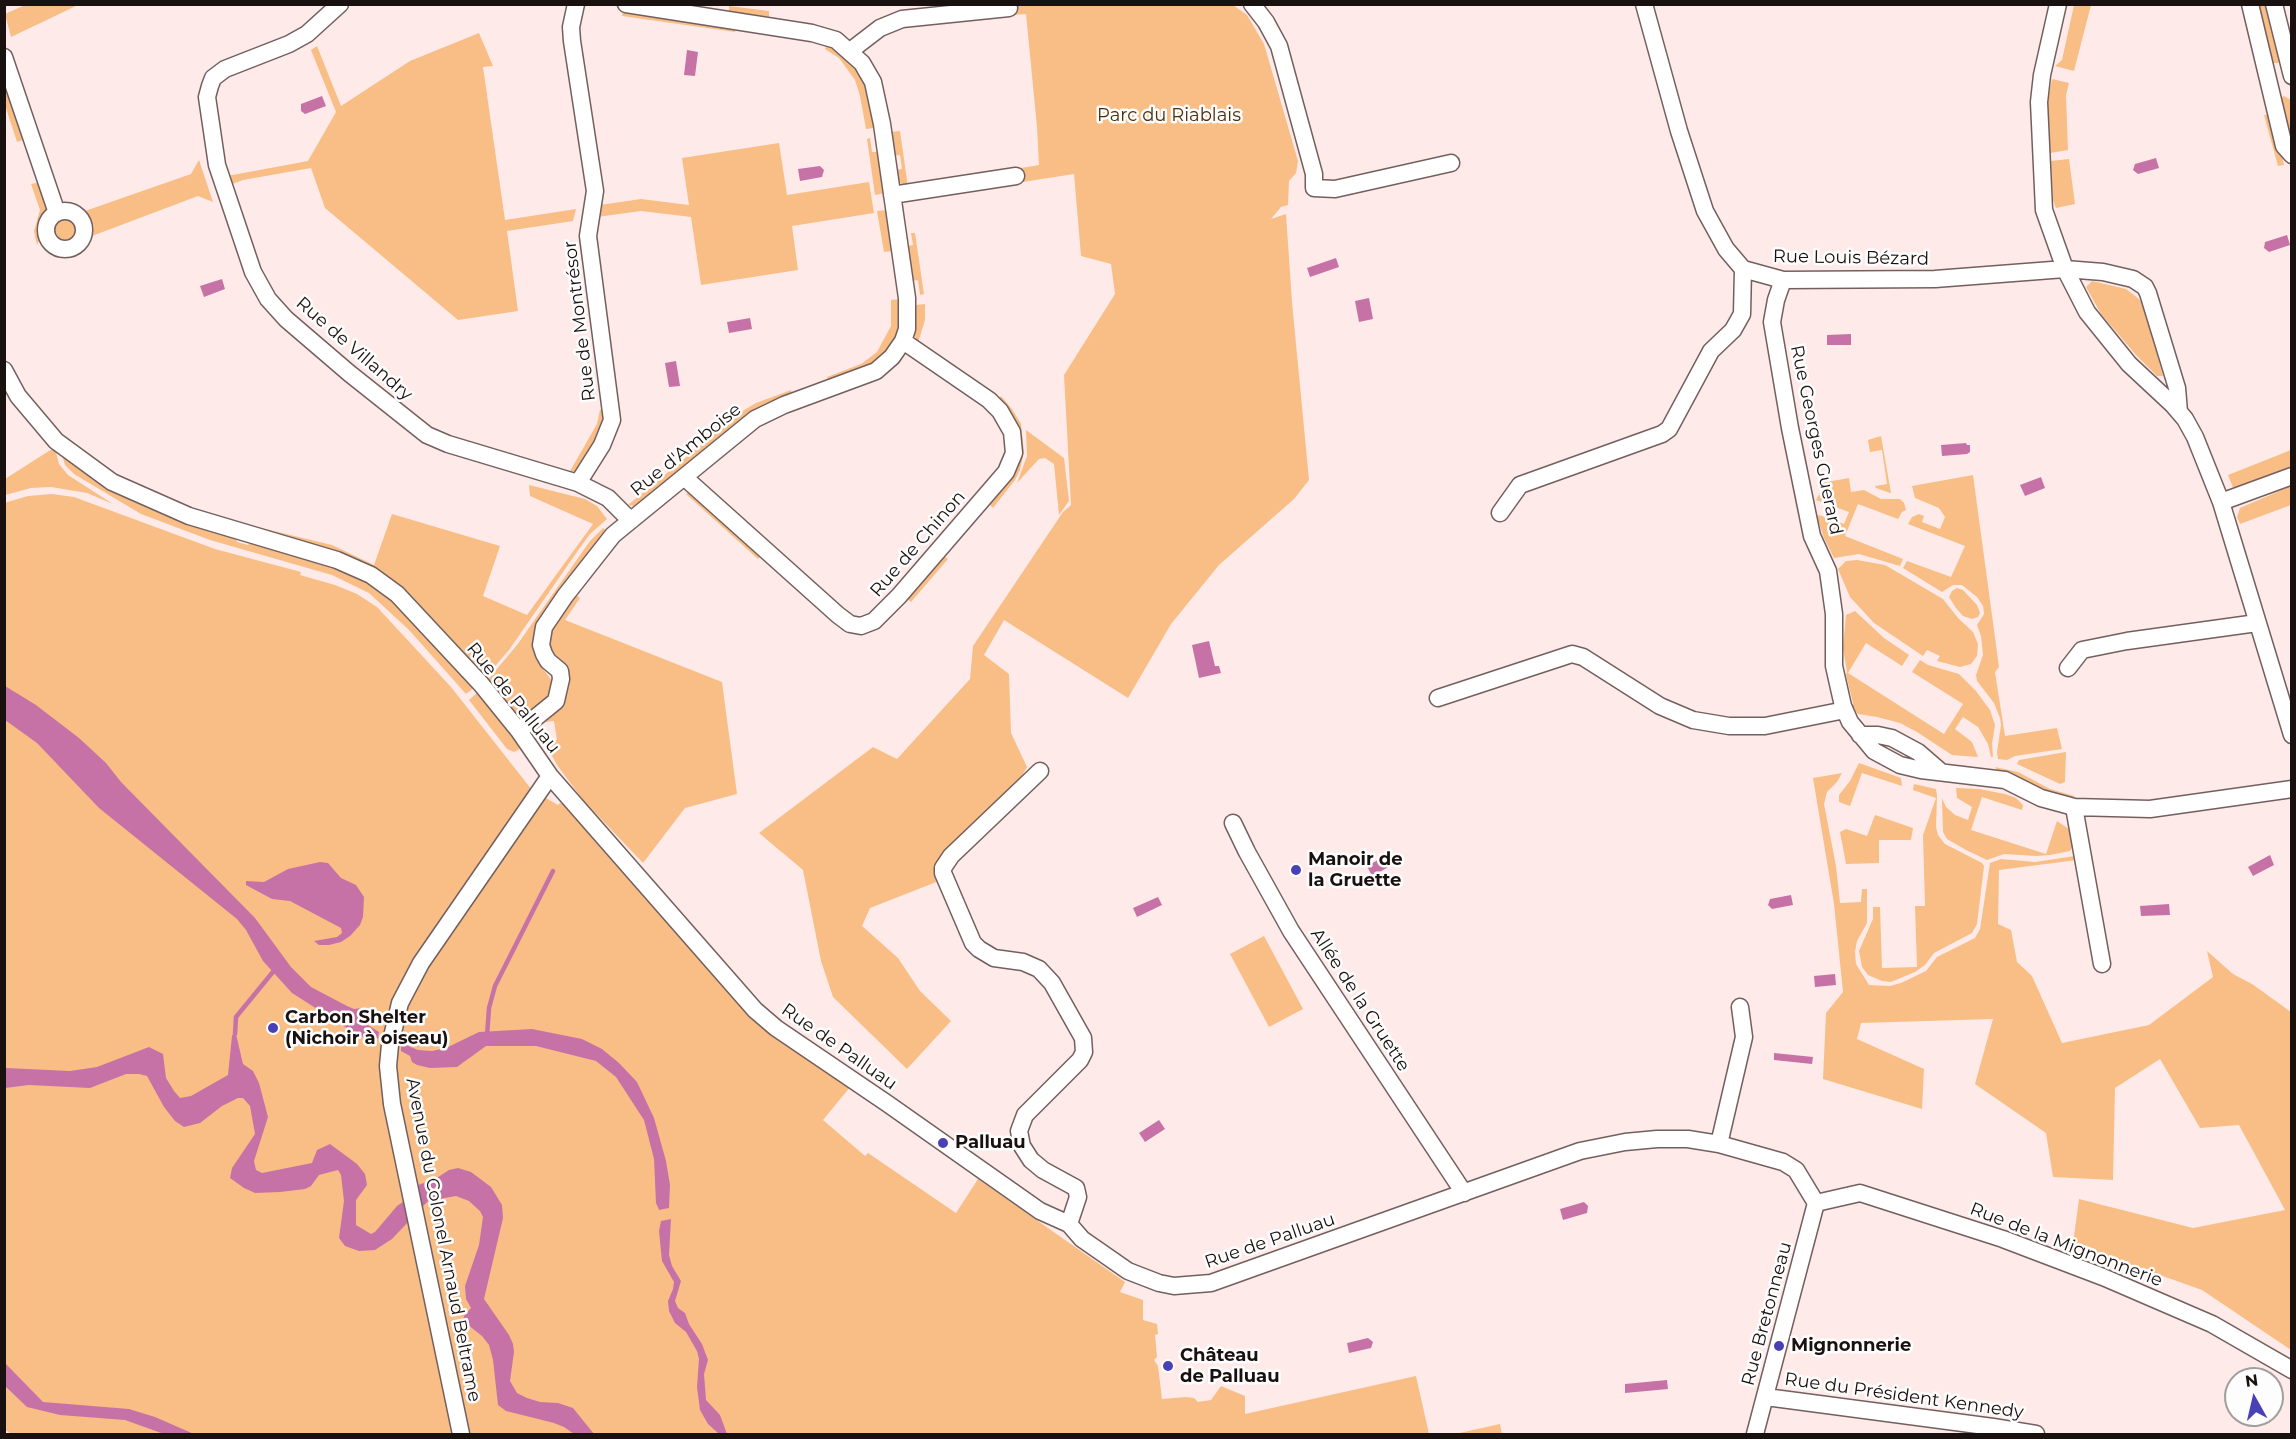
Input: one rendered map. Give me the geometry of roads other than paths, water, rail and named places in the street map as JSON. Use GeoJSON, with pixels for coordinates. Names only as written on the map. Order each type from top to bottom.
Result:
{"type":"FeatureCollection","features":[{"type":"Feature","properties":{"kind":"street","name":"Rue de Villandry"},"geometry":{"type":"LineString","coordinates":[[340,4],[307,34],[225,69],[213,78],[210,86],[207,97],[217,165],[253,272],[268,298],[286,319],[427,435],[448,444],[578,483],[608,498],[630,520]]}},
{"type":"Feature","properties":{"kind":"street","name":"Rue de Montrésor"},"geometry":{"type":"LineString","coordinates":[[576,4],[571,27],[572,40],[594,191],[588,236],[612,420],[602,445],[578,483]]}},
{"type":"Feature","properties":{"kind":"street","name":"Rue d'Amboise"},"geometry":{"type":"LineString","coordinates":[[519,731],[556,701],[561,679],[560,670],[548,661],[544,654],[542,645],[544,627],[592,560],[613,535],[741,428],[767,412],[876,371],[892,357],[907,329],[909,309],[882,124],[873,82],[862,63],[836,40],[813,33],[626,4]]}},
{"type":"Feature","properties":{"kind":"street"},"geometry":{"type":"LineString","coordinates":[[1252,4],[1266,22],[1279,46],[1314,174],[1314,188],[1335,189],[1450,163]]}},
{"type":"Feature","properties":{"kind":"street"},"geometry":{"type":"LineString","coordinates":[[1500,513],[1520,485],[1662,434],[1669,429],[1711,351],[1733,330],[1742,314],[1743,269],[1726,249],[1705,211],[1679,131],[1644,4]]}},
{"type":"Feature","properties":{"kind":"street"},"geometry":{"type":"LineString","coordinates":[[2058,4],[2043,70],[2039,102],[2044,210],[2065,269],[2087,312],[2129,364],[2179,412],[2195,437],[2221,502],[2292,735]]}},
{"type":"Feature","properties":{"kind":"street"},"geometry":{"type":"LineString","coordinates":[[2250,4],[2284,146],[2292,155]]}},
{"type":"Feature","properties":{"kind":"street"},"geometry":{"type":"LineString","coordinates":[[2268,78],[2291,75],[2274,4]]}},
{"type":"Feature","properties":{"kind":"street"},"geometry":{"type":"LineString","coordinates":[[850,51],[880,28],[902,18],[1009,8]]}},
{"type":"Feature","properties":{"kind":"street"},"geometry":{"type":"LineString","coordinates":[[4,57],[57,213]]}},
{"type":"Feature","properties":{"kind":"street"},"geometry":{"type":"LineString","coordinates":[[892,195],[1016,176]]}},
{"type":"Feature","properties":{"kind":"street","name":"Rue Louis Bézard"},"geometry":{"type":"LineString","coordinates":[[1743,269],[1783,280],[1935,279],[2065,269],[2103,272],[2133,279],[2145,287],[2177,388],[2179,412]]}},
{"type":"Feature","properties":{"kind":"street","name":"Rue Georges Guerard"},"geometry":{"type":"LineString","coordinates":[[1783,280],[1772,322],[1810,526],[1828,571],[1834,614],[1834,666],[1850,722],[1864,739],[1878,735],[1906,744],[1944,773],[2005,780],[2041,798],[2074,807]]}},
{"type":"Feature","properties":{"kind":"street","name":"Rue de Chinon"},"geometry":{"type":"LineString","coordinates":[[684,477],[838,615],[850,624],[861,626],[874,621],[893,603],[1006,472],[1014,453],[1012,432],[1000,411],[989,400],[903,340]]}},
{"type":"Feature","properties":{"kind":"street","name":"Rue de Palluau"},"geometry":{"type":"LineString","coordinates":[[4,370],[18,396],[56,441],[112,482],[189,516],[337,560],[357,568],[384,584],[407,603],[481,684],[519,731],[550,776],[740,993],[776,1028],[1040,1211],[1069,1224],[1082,1239],[1128,1271],[1174,1286],[1199,1285],[1227,1279],[1580,1151],[1624,1142],[1672,1138],[1719,1144],[1783,1162],[1796,1170],[1816,1203]]}},
{"type":"Feature","properties":{"kind":"street"},"geometry":{"type":"LineString","coordinates":[[2221,502],[2292,476]]}},
{"type":"Feature","properties":{"kind":"street"},"geometry":{"type":"LineString","coordinates":[[2068,668],[2082,650],[2127,641],[2257,623]]}},
{"type":"Feature","properties":{"kind":"street"},"geometry":{"type":"LineString","coordinates":[[1438,698],[1572,654],[1583,657],[1660,706],[1693,720],[1729,726],[1765,726],[1845,710]]}},
{"type":"Feature","properties":{"kind":"street"},"geometry":{"type":"LineString","coordinates":[[1040,771],[951,856],[943,868],[943,873],[973,943],[994,958],[1023,962],[1039,969],[1052,983],[1083,1038],[1084,1052],[1080,1060],[1025,1115],[1019,1131],[1022,1146],[1031,1160],[1043,1170],[1076,1188],[1078,1197],[1069,1224]]}},
{"type":"Feature","properties":{"kind":"street","name":"Avenue du Colonel Arnaud Beltrame"},"geometry":{"type":"LineString","coordinates":[[459,1420],[392,1104],[388,1066],[390,1042],[400,1003],[421,963],[550,776]]}},
{"type":"Feature","properties":{"kind":"street"},"geometry":{"type":"LineString","coordinates":[[2102,964],[2074,807],[2150,809],[2292,789]]}},
{"type":"Feature","properties":{"kind":"street","name":"Allée de la Gruette"},"geometry":{"type":"LineString","coordinates":[[1233,823],[1246,852],[1291,931],[1464,1193]]}},
{"type":"Feature","properties":{"kind":"street"},"geometry":{"type":"LineString","coordinates":[[1719,1144],[1744,1038],[1740,1007]]}},
{"type":"Feature","properties":{"kind":"street","name":"Rue de la Mignonnerie"},"geometry":{"type":"LineString","coordinates":[[1816,1203],[1860,1193],[2003,1239],[2103,1277],[2212,1324],[2292,1370]]}},
{"type":"Feature","properties":{"kind":"street","name":"Rue Bretonneau"},"geometry":{"type":"LineString","coordinates":[[1755,1434],[1816,1203]]}},
{"type":"Feature","properties":{"kind":"street","name":"Rue du Président Kennedy"},"geometry":{"type":"LineString","coordinates":[[1766,1397],[2036,1434]]}},
{"type":"Feature","properties":{"kind":"waterway"},"geometry":{"type":"LineString","coordinates":[[487,1036],[489,1008],[495,986],[553,871]]}},
{"type":"Feature","properties":{"kind":"waterway"},"geometry":{"type":"LineString","coordinates":[[235,1034],[236,1017],[277,967]]}},
{"type":"Feature","properties":{"kind":"place","name":"Manoir de la Gruette"},"geometry":{"type":"Point","coordinates":[1296,870]}},
{"type":"Feature","properties":{"kind":"place","name":"Carbon Shelter (Nichoir à oiseau)"},"geometry":{"type":"Point","coordinates":[273,1028]}},
{"type":"Feature","properties":{"kind":"place","name":"Palluau"},"geometry":{"type":"Point","coordinates":[943,1143]}},
{"type":"Feature","properties":{"kind":"place","name":"Mignonnerie"},"geometry":{"type":"Point","coordinates":[1779,1346]}},
{"type":"Feature","properties":{"kind":"place","name":"Château de Palluau"},"geometry":{"type":"Point","coordinates":[1168,1366]}},
{"type":"Feature","properties":{"kind":"park label","name":"Parc du Riablais"},"geometry":{"type":"Point","coordinates":[1169,116]}}]}
